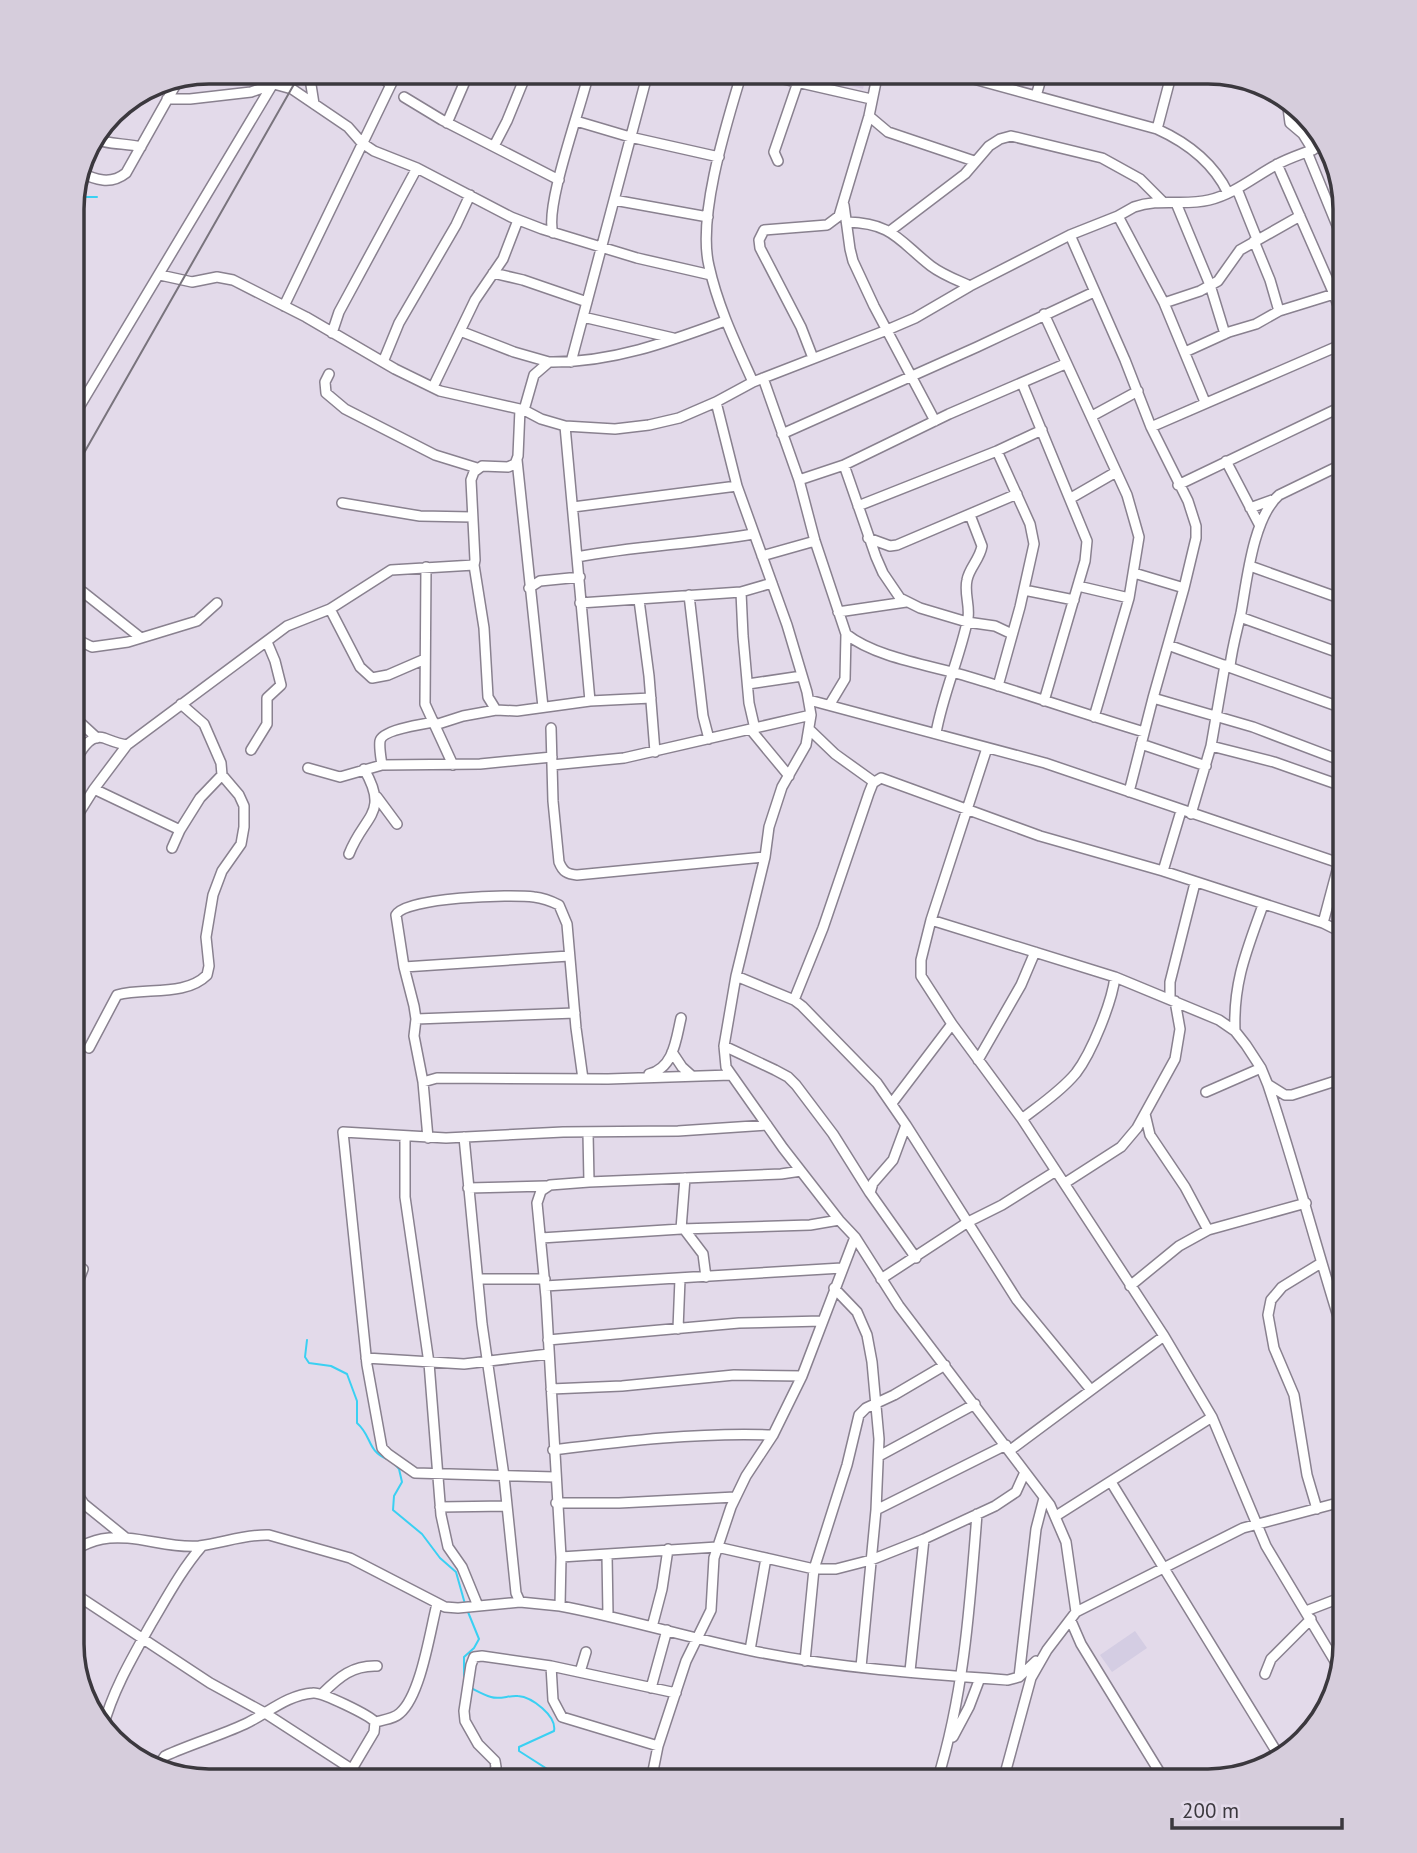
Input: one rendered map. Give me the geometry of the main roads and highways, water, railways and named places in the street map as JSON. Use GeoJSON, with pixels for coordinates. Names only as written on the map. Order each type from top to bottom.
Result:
{"type":"FeatureCollection","features":[{"type":"Feature","properties":{"kind":"waterway"},"geometry":{"type":"LineString","coordinates":[[84,197],[97,197]]}},
{"type":"Feature","properties":{"kind":"waterway"},"geometry":{"type":"LineString","coordinates":[[307,1340],[305,1357],[309,1363],[331,1366],[347,1374],[357,1401],[357,1423],[376,1452],[387,1459]]}},
{"type":"Feature","properties":{"kind":"waterway"},"geometry":{"type":"LineString","coordinates":[[394,1463],[399,1469],[402,1482],[394,1496],[393,1510],[422,1534],[440,1558],[456,1572],[465,1604]]}},
{"type":"Feature","properties":{"kind":"waterway"},"geometry":{"type":"LineString","coordinates":[[464,1682],[464,1657],[479,1639],[468,1612]]}},
{"type":"Feature","properties":{"kind":"waterway"},"geometry":{"type":"LineString","coordinates":[[471,1688],[494,1698],[524,1697],[548,1714],[552,1719],[554,1731],[519,1747],[519,1751],[547,1769]]}},
{"type":"Feature","properties":{"kind":"railway"},"geometry":{"type":"LineString","coordinates":[[84,453],[294,84]]}}]}
